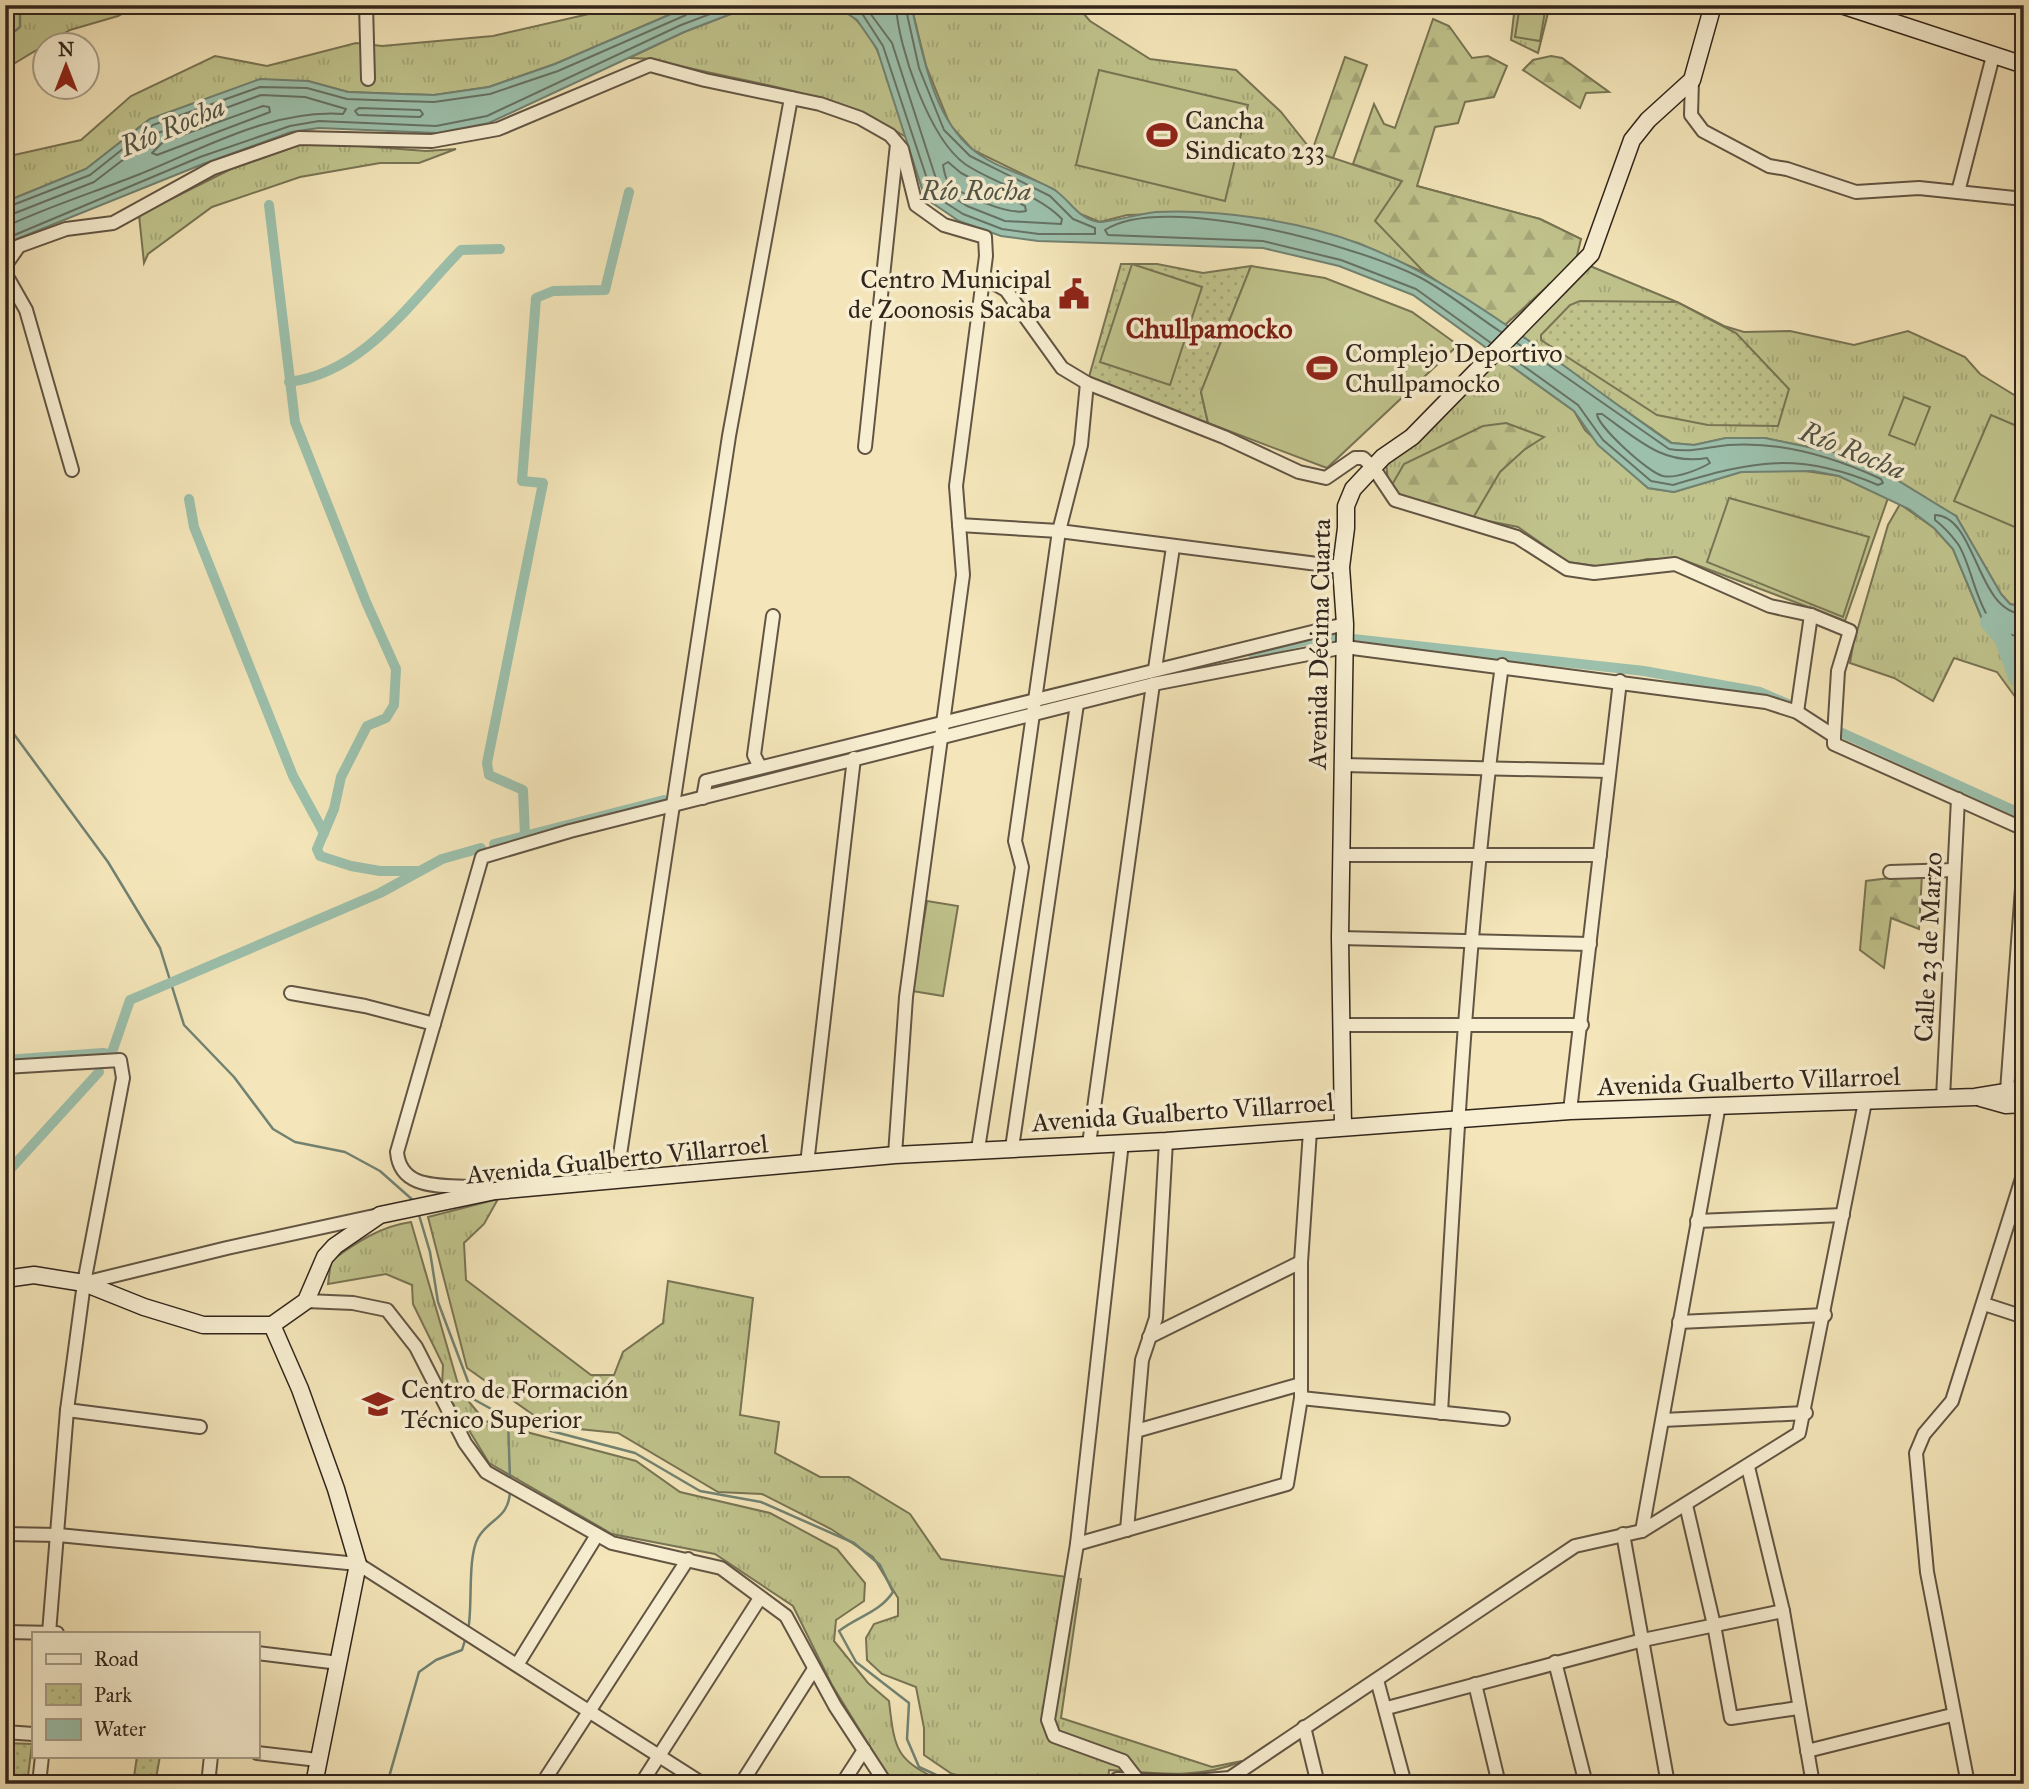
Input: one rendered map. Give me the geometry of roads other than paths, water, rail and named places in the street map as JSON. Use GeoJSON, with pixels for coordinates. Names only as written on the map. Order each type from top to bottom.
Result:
{"type":"FeatureCollection","features":[{"type":"Feature","properties":{"kind":"main road"},"geometry":{"type":"LineString","coordinates":[[1692,80],[1713,5]]}},
{"type":"Feature","properties":{"kind":"main road"},"geometry":{"type":"LineString","coordinates":[[1841,5],[2024,65]]}},
{"type":"Feature","properties":{"kind":"main road","name":"Avenida Décima Cuarta"},"geometry":{"type":"LineString","coordinates":[[1343,1127],[1340,938],[1345,624],[1340,567],[1346,528],[1346,506],[1353,489],[1373,467],[1412,438],[1591,254],[1632,140],[1648,120],[1692,80]]}},
{"type":"Feature","properties":{"kind":"main road","name":"Avenida Gualberto Villarroel"},"geometry":{"type":"LineString","coordinates":[[388,1214],[495,1191],[895,1155],[1166,1141],[1570,1111],[1975,1097],[2024,1089]]}},
{"type":"Feature","properties":{"kind":"main road","name":"Avenida Gualberto Villarroel"},"geometry":{"type":"LineString","coordinates":[[1975,1097],[2006,1105],[2024,1104]]}},
{"type":"Feature","properties":{"kind":"main road"},"geometry":{"type":"LineString","coordinates":[[5,1279],[34,1275],[84,1283],[144,1307],[203,1325],[272,1325],[306,1301],[325,1257],[335,1246],[388,1214]]}},
{"type":"Feature","properties":{"kind":"main road"},"geometry":{"type":"LineString","coordinates":[[272,1325],[305,1402],[358,1564],[314,1784]]}},
{"type":"Feature","properties":{"kind":"street"},"geometry":{"type":"LineString","coordinates":[[366,5],[368,79]]}},
{"type":"Feature","properties":{"kind":"street"},"geometry":{"type":"LineString","coordinates":[[1958,192],[1993,56]]}},
{"type":"Feature","properties":{"kind":"street"},"geometry":{"type":"LineString","coordinates":[[5,266],[19,247],[66,229],[113,223],[213,167],[299,138],[432,141],[498,129],[650,65],[820,104],[860,118],[890,135],[902,149],[916,205],[944,225],[985,237],[985,278],[956,486],[963,575],[944,722],[939,736],[906,997],[895,1155]]}},
{"type":"Feature","properties":{"kind":"street"},"geometry":{"type":"LineString","coordinates":[[1692,80],[1691,115],[1703,131],[1769,166],[1787,169],[1856,192],[1919,188],[2024,199]]}},
{"type":"Feature","properties":{"kind":"street"},"geometry":{"type":"LineString","coordinates":[[616,1181],[729,436],[791,98]]}},
{"type":"Feature","properties":{"kind":"street"},"geometry":{"type":"LineString","coordinates":[[865,447],[897,144]]}},
{"type":"Feature","properties":{"kind":"street"},"geometry":{"type":"LineString","coordinates":[[5,273],[26,310],[72,470]]}},
{"type":"Feature","properties":{"kind":"street"},"geometry":{"type":"LineString","coordinates":[[985,278],[1006,290],[1062,368],[1087,383],[1224,437],[1299,472],[1326,478],[1355,458],[1363,458],[1373,467],[1395,500],[1517,537],[1567,569],[1594,573],[1675,564],[1770,606],[1811,615],[1850,631],[1838,671],[1834,744],[2024,829]]}},
{"type":"Feature","properties":{"kind":"street"},"geometry":{"type":"LineString","coordinates":[[978,1149],[1022,867],[1015,841],[1059,531],[1081,445],[1087,383]]}},
{"type":"Feature","properties":{"kind":"street"},"geometry":{"type":"LineString","coordinates":[[960,525],[1059,531],[1340,567]]}},
{"type":"Feature","properties":{"kind":"street"},"geometry":{"type":"LineString","coordinates":[[1155,669],[1172,547]]}},
{"type":"Feature","properties":{"kind":"street"},"geometry":{"type":"LineString","coordinates":[[1797,712],[1811,615]]}},
{"type":"Feature","properties":{"kind":"street"},"geometry":{"type":"LineString","coordinates":[[760,767],[754,755],[773,616]]}},
{"type":"Feature","properties":{"kind":"street"},"geometry":{"type":"LineString","coordinates":[[703,798],[706,781],[1345,624]]}},
{"type":"Feature","properties":{"kind":"street"},"geometry":{"type":"LineString","coordinates":[[495,1191],[476,1185],[419,1183],[410,1179],[398,1162],[397,1152],[482,857],[570,831],[939,736],[1153,684],[1345,647],[1502,665],[1766,702],[1797,712],[1834,736]]}},
{"type":"Feature","properties":{"kind":"street"},"geometry":{"type":"LineString","coordinates":[[1441,1413],[1464,1024],[1474,942],[1488,770],[1502,665]]}},
{"type":"Feature","properties":{"kind":"street"},"geometry":{"type":"LineString","coordinates":[[1570,1111],[1620,681]]}},
{"type":"Feature","properties":{"kind":"street"},"geometry":{"type":"LineString","coordinates":[[1089,1144],[1153,684]]}},
{"type":"Feature","properties":{"kind":"street"},"geometry":{"type":"LineString","coordinates":[[1012,1148],[1077,704]]}},
{"type":"Feature","properties":{"kind":"street"},"geometry":{"type":"LineString","coordinates":[[807,1164],[854,758]]}},
{"type":"Feature","properties":{"kind":"street"},"geometry":{"type":"LineString","coordinates":[[1343,765],[1609,771]]}},
{"type":"Feature","properties":{"kind":"street","name":"Calle 23 de Marzo"},"geometry":{"type":"LineString","coordinates":[[1943,1098],[1958,799]]}},
{"type":"Feature","properties":{"kind":"street"},"geometry":{"type":"LineString","coordinates":[[1341,855],[1600,855]]}},
{"type":"Feature","properties":{"kind":"street"},"geometry":{"type":"LineString","coordinates":[[2007,1091],[2024,861]]}},
{"type":"Feature","properties":{"kind":"street"},"geometry":{"type":"LineString","coordinates":[[1890,872],[1954,870]]}},
{"type":"Feature","properties":{"kind":"street"},"geometry":{"type":"LineString","coordinates":[[1340,938],[1590,944]]}},
{"type":"Feature","properties":{"kind":"street"},"geometry":{"type":"LineString","coordinates":[[291,993],[365,1006],[434,1024]]}},
{"type":"Feature","properties":{"kind":"street"},"geometry":{"type":"LineString","coordinates":[[1341,1025],[1582,1024]]}},
{"type":"Feature","properties":{"kind":"street"},"geometry":{"type":"LineString","coordinates":[[5,1067],[120,1060],[121,1090],[84,1283],[67,1410],[49,1632]]}},
{"type":"Feature","properties":{"kind":"street"},"geometry":{"type":"LineString","coordinates":[[1122,1784],[1116,1779],[1230,1781],[1304,1727],[1575,1546],[1642,1531],[1800,1433],[1865,1102]]}},
{"type":"Feature","properties":{"kind":"street"},"geometry":{"type":"LineString","coordinates":[[1642,1531],[1719,1105]]}},
{"type":"Feature","properties":{"kind":"street"},"geometry":{"type":"LineString","coordinates":[[1077,1544],[1286,1484],[1301,1398],[1301,1262],[1310,1131]]}},
{"type":"Feature","properties":{"kind":"street"},"geometry":{"type":"LineString","coordinates":[[1126,1530],[1142,1360],[1156,1318],[1166,1141]]}},
{"type":"Feature","properties":{"kind":"street"},"geometry":{"type":"LineString","coordinates":[[1122,1142],[1077,1544],[1048,1720],[1054,1736],[1123,1760],[1138,1779]]}},
{"type":"Feature","properties":{"kind":"street"},"geometry":{"type":"LineString","coordinates":[[1968,1784],[1952,1715],[1927,1572],[1916,1453],[1924,1434],[1952,1401],[2024,1172]]}},
{"type":"Feature","properties":{"kind":"street"},"geometry":{"type":"LineString","coordinates":[[84,1283],[227,1248],[388,1214]]}},
{"type":"Feature","properties":{"kind":"street"},"geometry":{"type":"LineString","coordinates":[[1698,1221],[1843,1215]]}},
{"type":"Feature","properties":{"kind":"street"},"geometry":{"type":"LineString","coordinates":[[1149,1337],[1301,1262]]}},
{"type":"Feature","properties":{"kind":"street"},"geometry":{"type":"LineString","coordinates":[[306,1301],[354,1303],[387,1310],[416,1348],[465,1443],[486,1472],[612,1543],[721,1568],[786,1616],[814,1669],[886,1784]]}},
{"type":"Feature","properties":{"kind":"street"},"geometry":{"type":"LineString","coordinates":[[1984,1304],[2024,1317]]}},
{"type":"Feature","properties":{"kind":"street"},"geometry":{"type":"LineString","coordinates":[[1679,1322],[1825,1315]]}},
{"type":"Feature","properties":{"kind":"street"},"geometry":{"type":"LineString","coordinates":[[1136,1431],[1301,1384]]}},
{"type":"Feature","properties":{"kind":"street"},"geometry":{"type":"LineString","coordinates":[[1301,1398],[1503,1419]]}},
{"type":"Feature","properties":{"kind":"street"},"geometry":{"type":"LineString","coordinates":[[67,1410],[200,1427]]}},
{"type":"Feature","properties":{"kind":"street"},"geometry":{"type":"LineString","coordinates":[[1662,1420],[1806,1413]]}},
{"type":"Feature","properties":{"kind":"street"},"geometry":{"type":"LineString","coordinates":[[1748,1467],[1783,1611],[1813,1784]]}},
{"type":"Feature","properties":{"kind":"street"},"geometry":{"type":"LineString","coordinates":[[1686,1505],[1714,1625],[1731,1717],[1798,1708]]}},
{"type":"Feature","properties":{"kind":"street"},"geometry":{"type":"LineString","coordinates":[[5,1534],[58,1535],[358,1564],[703,1784]]}},
{"type":"Feature","properties":{"kind":"street"},"geometry":{"type":"LineString","coordinates":[[1623,1534],[1668,1784]]}},
{"type":"Feature","properties":{"kind":"street"},"geometry":{"type":"LineString","coordinates":[[517,1665],[597,1535]]}},
{"type":"Feature","properties":{"kind":"street"},"geometry":{"type":"LineString","coordinates":[[542,1784],[688,1559]]}},
{"type":"Feature","properties":{"kind":"street"},"geometry":{"type":"LineString","coordinates":[[641,1784],[760,1598]]}},
{"type":"Feature","properties":{"kind":"street"},"geometry":{"type":"LineString","coordinates":[[1387,1709],[1643,1640],[1783,1611]]}},
{"type":"Feature","properties":{"kind":"street"},"geometry":{"type":"LineString","coordinates":[[5,1632],[32,1633]]}},
{"type":"Feature","properties":{"kind":"street"},"geometry":{"type":"LineString","coordinates":[[259,1653],[339,1663]]}},
{"type":"Feature","properties":{"kind":"street"},"geometry":{"type":"LineString","coordinates":[[1555,1662],[1586,1784]]}},
{"type":"Feature","properties":{"kind":"street"},"geometry":{"type":"LineString","coordinates":[[741,1784],[814,1669]]}},
{"type":"Feature","properties":{"kind":"street"},"geometry":{"type":"LineString","coordinates":[[1377,1680],[1387,1709],[1405,1784]]}},
{"type":"Feature","properties":{"kind":"street"},"geometry":{"type":"LineString","coordinates":[[1475,1684],[1499,1784]]}},
{"type":"Feature","properties":{"kind":"street"},"geometry":{"type":"LineString","coordinates":[[1807,1751],[1952,1715]]}},
{"type":"Feature","properties":{"kind":"street"},"geometry":{"type":"LineString","coordinates":[[1304,1727],[1318,1784]]}},
{"type":"Feature","properties":{"kind":"street"},"geometry":{"type":"LineString","coordinates":[[5,1732],[32,1734]]}},
{"type":"Feature","properties":{"kind":"street"},"geometry":{"type":"LineString","coordinates":[[842,1784],[864,1750]]}},
{"type":"Feature","properties":{"kind":"street"},"geometry":{"type":"LineString","coordinates":[[259,1753],[318,1760]]}},
{"type":"Feature","properties":{"kind":"street"},"geometry":{"type":"LineString","coordinates":[[39,1784],[42,1758]]}},
{"type":"Feature","properties":{"kind":"street"},"geometry":{"type":"LineString","coordinates":[[208,1784],[211,1758]]}},
{"type":"Feature","properties":{"kind":"water","name":"Río Rocha"},"geometry":{"type":"Polygon","coordinates":[[[692,5],[754,5],[684,32],[489,123],[437,133],[319,128],[291,132],[203,164],[14,240],[5,249],[5,202],[86,169],[150,119],[260,79],[308,81],[348,92],[401,94],[434,95],[489,87],[555,64],[692,5]]]}},
{"type":"Feature","properties":{"kind":"water","name":"Río Rocha"},"geometry":{"type":"Polygon","coordinates":[[[834,5],[911,5],[931,83],[947,119],[958,135],[981,156],[1053,189],[1079,213],[1091,220],[1103,222],[1156,212],[1206,212],[1260,218],[1337,236],[1400,262],[1440,283],[1520,334],[1671,443],[1694,445],[1726,438],[1765,438],[1846,455],[1884,472],[1956,516],[2001,594],[2010,604],[2024,607],[2024,643],[2015,644],[1999,639],[1985,626],[1953,549],[1934,528],[1909,509],[1839,476],[1813,471],[1741,472],[1674,492],[1648,488],[1598,445],[1574,411],[1413,295],[1339,266],[1263,248],[1038,241],[1001,236],[959,221],[925,198],[877,49],[857,20],[834,5]]]}},
{"type":"Feature","properties":{"kind":"waterway"},"geometry":{"type":"LineString","coordinates":[[5,39],[20,27],[20,5]]}},
{"type":"Feature","properties":{"kind":"waterway"},"geometry":{"type":"LineString","coordinates":[[525,836],[523,790],[489,775],[487,763],[543,483],[522,481],[536,298],[553,291],[605,290],[629,192]]}},
{"type":"Feature","properties":{"kind":"waterway"},"geometry":{"type":"LineString","coordinates":[[269,205],[295,422],[366,602],[396,669],[394,705],[386,718],[367,726],[341,777],[334,809],[317,849],[320,856],[351,866],[380,871],[419,871]]}},
{"type":"Feature","properties":{"kind":"waterway"},"geometry":{"type":"LineString","coordinates":[[289,382],[316,376],[363,350],[404,312],[461,250],[500,249]]}},
{"type":"Feature","properties":{"kind":"waterway"},"geometry":{"type":"LineString","coordinates":[[189,499],[194,527],[293,776],[324,833]]}},
{"type":"Feature","properties":{"kind":"waterway"},"geometry":{"type":"LineString","coordinates":[[1989,622],[2003,638],[2017,677],[2024,685]]}},
{"type":"Feature","properties":{"kind":"waterway"},"geometry":{"type":"LineString","coordinates":[[1252,653],[1322,637],[1337,638]]}},
{"type":"Feature","properties":{"kind":"waterway"},"geometry":{"type":"LineString","coordinates":[[1353,639],[1644,671],[1760,692],[1788,704]]}},
{"type":"Feature","properties":{"kind":"waterway"},"geometry":{"type":"LineString","coordinates":[[5,722],[108,862],[160,948],[184,1025],[234,1077],[273,1129],[295,1142],[345,1152],[380,1171],[415,1202]]}},
{"type":"Feature","properties":{"kind":"waterway"},"geometry":{"type":"LineString","coordinates":[[1840,732],[2024,815]]}},
{"type":"Feature","properties":{"kind":"waterway"},"geometry":{"type":"LineString","coordinates":[[808,764],[892,741]]}},
{"type":"Feature","properties":{"kind":"waterway"},"geometry":{"type":"LineString","coordinates":[[713,788],[792,768]]}},
{"type":"Feature","properties":{"kind":"waterway"},"geometry":{"type":"LineString","coordinates":[[494,844],[664,800]]}},
{"type":"Feature","properties":{"kind":"waterway"},"geometry":{"type":"LineString","coordinates":[[110,1058],[130,1000],[380,893],[442,859],[481,848]]}},
{"type":"Feature","properties":{"kind":"waterway"},"geometry":{"type":"LineString","coordinates":[[5,1060],[103,1053],[113,1055]]}},
{"type":"Feature","properties":{"kind":"waterway"},"geometry":{"type":"LineString","coordinates":[[5,1175],[99,1072]]}},
{"type":"Feature","properties":{"kind":"waterway"},"geometry":{"type":"LineString","coordinates":[[419,1215],[430,1252],[438,1302],[475,1400],[513,1421],[635,1453],[700,1491],[761,1502],[854,1543],[880,1565],[893,1592],[875,1610],[839,1631],[856,1662],[909,1703],[907,1739],[919,1767],[956,1784]]}},
{"type":"Feature","properties":{"kind":"waterway"},"geometry":{"type":"LineString","coordinates":[[508,1420],[510,1479]]}},
{"type":"Feature","properties":{"kind":"waterway"},"geometry":{"type":"LineString","coordinates":[[468,1630],[475,1547],[483,1531],[507,1506],[510,1489]]}},
{"type":"Feature","properties":{"kind":"waterway"},"geometry":{"type":"LineString","coordinates":[[387,1784],[419,1672],[436,1660],[462,1650],[466,1637]]}},
{"type":"Feature","properties":{"kind":"place","name":"Cancha Sindicato 233"},"geometry":{"type":"Point","coordinates":[1162,135]}},
{"type":"Feature","properties":{"kind":"place","name":"Centro Municipal de Zoonosis Sacaba"},"geometry":{"type":"Point","coordinates":[1074,294]}},
{"type":"Feature","properties":{"kind":"place","name":"Complejo Deportivo Chullpamocko"},"geometry":{"type":"Point","coordinates":[1322,368]}},
{"type":"Feature","properties":{"kind":"place","name":"Centro de Formación Técnico Superior"},"geometry":{"type":"Point","coordinates":[378,1404]}},
{"type":"Feature","properties":{"kind":"district","name":"Chullpamocko"},"geometry":{"type":"Point","coordinates":[1209,328]}}]}
